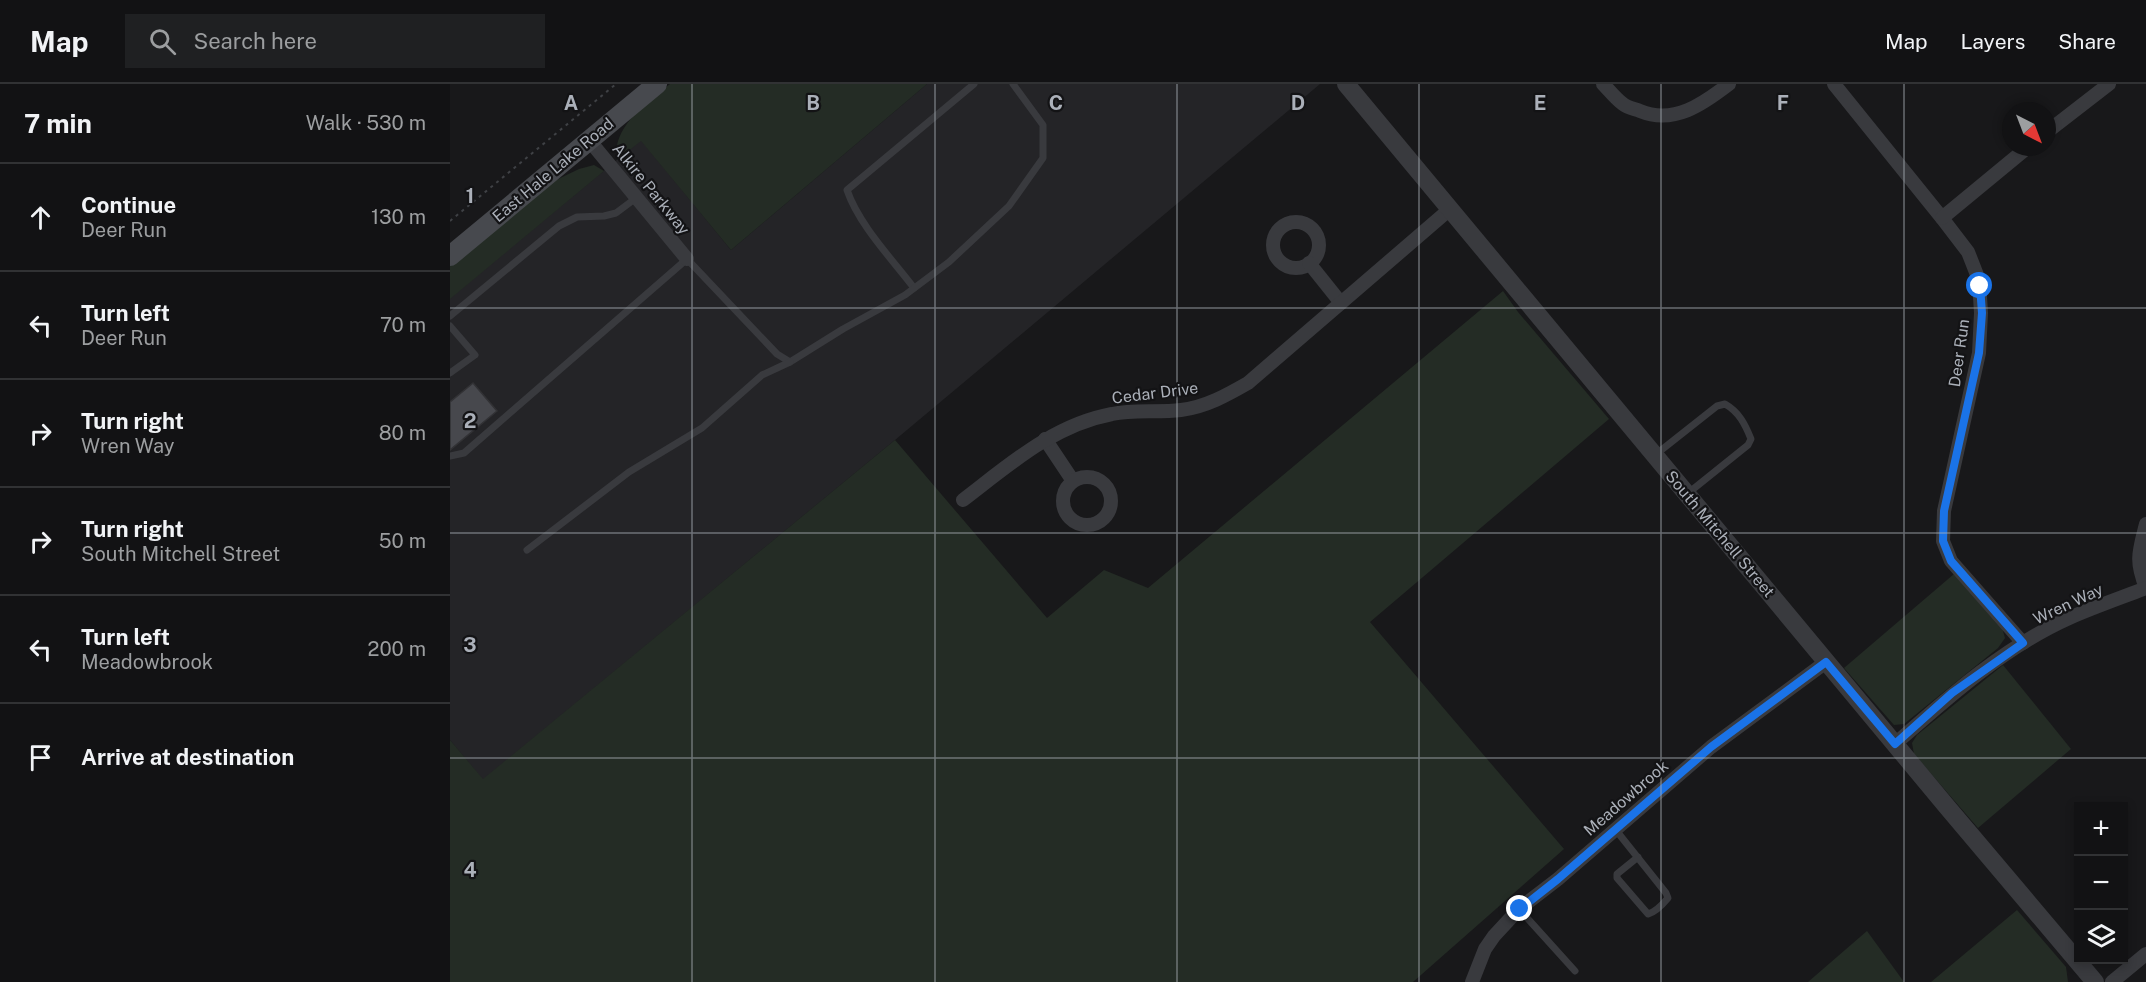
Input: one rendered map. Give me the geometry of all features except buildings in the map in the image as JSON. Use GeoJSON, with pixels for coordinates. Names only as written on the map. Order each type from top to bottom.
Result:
{"type":"FeatureCollection","features":[{"type":"Feature","properties":{"kind":"main road","name":"East Hale Lake Road"},"geometry":{"type":"LineString","coordinates":[[450,256],[657,84]]}},
{"type":"Feature","properties":{"kind":"street","name":"South Mitchell Street"},"geometry":{"type":"LineString","coordinates":[[1346,84],[2095,982]]}},
{"type":"Feature","properties":{"kind":"street"},"geometry":{"type":"LineString","coordinates":[[1603,84],[1623,105],[1651,116],[1663,116],[1675,115],[1694,108],[1728,84]]}},
{"type":"Feature","properties":{"kind":"street","name":"Deer Run"},"geometry":{"type":"LineString","coordinates":[[1834,84],[1968,252],[1976,271],[1982,313],[1979,353],[1944,511],[1943,541],[1951,561],[2023,643]]}},
{"type":"Feature","properties":{"kind":"street"},"geometry":{"type":"LineString","coordinates":[[2056,125],[2109,84]]}},
{"type":"Feature","properties":{"kind":"street","name":"Alkire Parkway"},"geometry":{"type":"LineString","coordinates":[[589,140],[687,259]]}},
{"type":"Feature","properties":{"kind":"street"},"geometry":{"type":"LineString","coordinates":[[1942,218],[2017,156]]}},
{"type":"Feature","properties":{"kind":"street","name":"Cedar Drive"},"geometry":{"type":"LineString","coordinates":[[963,500],[1045,440],[1078,423],[1114,413],[1199,407],[1248,383],[1450,209]]}},
{"type":"Feature","properties":{"kind":"street"},"geometry":{"type":"LineString","coordinates":[[1309,263],[1341,303]]}},
{"type":"Feature","properties":{"kind":"street"},"geometry":{"type":"LineString","coordinates":[[1045,440],[1073,481]]}},
{"type":"Feature","properties":{"kind":"street"},"geometry":{"type":"LineString","coordinates":[[2146,524],[2138,556],[2139,570],[2146,588]]}},
{"type":"Feature","properties":{"kind":"street","name":"Wren Way"},"geometry":{"type":"LineString","coordinates":[[1895,744],[1952,693],[2023,643],[2067,619],[2146,588]]}},
{"type":"Feature","properties":{"kind":"street","name":"Meadowbrook"},"geometry":{"type":"LineString","coordinates":[[1472,982],[1485,949],[1500,928],[1520,909],[1711,747],[1826,662]]}},
{"type":"Feature","properties":{"kind":"street"},"geometry":{"type":"LineString","coordinates":[[2112,982],[2146,954]]}},
{"type":"Feature","properties":{"kind":"lane"},"geometry":{"type":"LineString","coordinates":[[914,288],[863,221],[852,204],[847,190],[974,84]]}},
{"type":"Feature","properties":{"kind":"lane"},"geometry":{"type":"LineString","coordinates":[[527,550],[629,472],[702,428],[762,375],[790,362],[914,288],[949,262],[1009,206],[1043,158],[1043,125],[1013,84]]}},
{"type":"Feature","properties":{"kind":"lane"},"geometry":{"type":"LineString","coordinates":[[450,316],[560,226],[577,218],[616,213],[636,198]]}},
{"type":"Feature","properties":{"kind":"lane"},"geometry":{"type":"LineString","coordinates":[[450,456],[464,453],[687,259],[777,354],[790,362]]}},
{"type":"Feature","properties":{"kind":"lane"},"geometry":{"type":"LineString","coordinates":[[450,326],[475,355],[450,373]]}},
{"type":"Feature","properties":{"kind":"lane"},"geometry":{"type":"LineString","coordinates":[[1654,455],[1716,406],[1725,404],[1735,410],[1751,439],[1748,445],[1687,494]]}},
{"type":"Feature","properties":{"kind":"lane"},"geometry":{"type":"LineString","coordinates":[[1615,829],[1638,857],[1666,893],[1668,898],[1648,914],[1617,878],[1617,874],[1638,857]]}},
{"type":"Feature","properties":{"kind":"lane"},"geometry":{"type":"LineString","coordinates":[[1520,909],[1575,971]]}},
{"type":"Feature","properties":{"kind":"path"},"geometry":{"type":"LineString","coordinates":[[450,221],[616,84]]}},
{"type":"Feature","properties":{"kind":"shaded area"},"geometry":{"type":"Polygon","coordinates":[[[670,84],[927,84],[731,250],[641,141],[617,160],[617,148],[625,127],[651,99],[670,84]]]}},
{"type":"Feature","properties":{"kind":"shaded area"},"geometry":{"type":"Polygon","coordinates":[[[927,84],[1320,84],[895,440],[483,780],[450,740],[450,298],[641,140],[731,250],[927,84]]]}},
{"type":"Feature","properties":{"kind":"shaded area"},"geometry":{"type":"Polygon","coordinates":[[[594,165],[604,171],[450,299],[450,266],[550,183],[579,169],[594,165]]]}},
{"type":"Feature","properties":{"kind":"shaded area"},"geometry":{"type":"Polygon","coordinates":[[[1503,291],[1518,312],[1609,419],[1370,622],[1564,849],[1413,982],[450,982],[450,740],[483,779],[895,440],[1047,618],[1104,570],[1148,588],[1503,291]]]}},
{"type":"Feature","properties":{"kind":"shaded area"},"geometry":{"type":"Polygon","coordinates":[[[1954,574],[2002,628],[2005,638],[1998,648],[1904,724],[1894,725],[1844,668],[1954,574]]]}},
{"type":"Feature","properties":{"kind":"shaded area"},"geometry":{"type":"Polygon","coordinates":[[[2003,665],[2071,749],[1978,828],[1914,754],[1912,743],[1917,735],[2003,665]]]}},
{"type":"Feature","properties":{"kind":"shaded area"},"geometry":{"type":"Polygon","coordinates":[[[2017,910],[2066,967],[2068,982],[1931,982],[2017,910]]]}},
{"type":"Feature","properties":{"kind":"shaded area"},"geometry":{"type":"Polygon","coordinates":[[[1867,931],[1904,982],[1808,982],[1867,931]]]}},
{"type":"Feature","properties":{"kind":"route"},"geometry":{"type":"LineString","coordinates":[[1520,909],[1711,747],[1826,662],[1895,744],[1952,693],[2023,643],[1951,561],[1943,541],[1944,511],[1979,353],[1982,313],[1980,286]]}}]}
